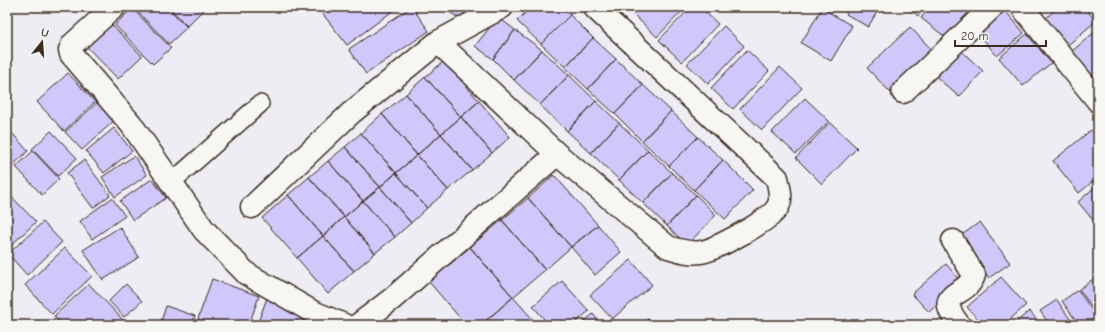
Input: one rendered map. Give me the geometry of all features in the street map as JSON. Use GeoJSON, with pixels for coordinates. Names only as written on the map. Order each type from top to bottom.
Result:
{"type":"FeatureCollection","features":[{"type":"Feature","properties":{"kind":"street"},"geometry":{"type":"LineString","coordinates":[[114,7],[73,44],[70,50],[71,54],[131,124],[204,230],[247,274],[313,312],[344,325]]}},
{"type":"Feature","properties":{"kind":"street"},"geometry":{"type":"LineString","coordinates":[[252,207],[351,113],[438,42],[502,7]]}},
{"type":"Feature","properties":{"kind":"street"},"geometry":{"type":"LineString","coordinates":[[438,42],[556,154],[668,247],[682,251],[700,252],[713,248],[747,231],[778,208],[780,196],[777,178],[594,7]]}},
{"type":"Feature","properties":{"kind":"street"},"geometry":{"type":"LineString","coordinates":[[903,92],[992,7]]}},
{"type":"Feature","properties":{"kind":"street"},"geometry":{"type":"LineString","coordinates":[[1026,8],[1098,101]]}},
{"type":"Feature","properties":{"kind":"street"},"geometry":{"type":"LineString","coordinates":[[358,325],[392,299],[556,154]]}},
{"type":"Feature","properties":{"kind":"street"},"geometry":{"type":"LineString","coordinates":[[953,242],[974,275],[972,282],[951,297],[948,304],[951,314],[959,325]]}},
{"type":"Feature","properties":{"kind":"lane"},"geometry":{"type":"LineString","coordinates":[[172,182],[260,104]]}},
{"type":"Feature","properties":{"kind":"building"},"geometry":{"type":"Polygon","coordinates":[[[133,7],[167,7],[187,27],[169,44],[133,7]]]}},
{"type":"Feature","properties":{"kind":"building"},"geometry":{"type":"Polygon","coordinates":[[[169,7],[202,7],[204,9],[187,26],[169,7]]]}},
{"type":"Feature","properties":{"kind":"building"},"geometry":{"type":"Polygon","coordinates":[[[330,7],[398,7],[347,45],[322,13],[330,7]]]}},
{"type":"Feature","properties":{"kind":"building"},"geometry":{"type":"Polygon","coordinates":[[[411,7],[429,31],[366,74],[349,49],[411,7]]]}},
{"type":"Feature","properties":{"kind":"building"},"geometry":{"type":"Polygon","coordinates":[[[442,7],[468,7],[460,19],[442,7]]]}},
{"type":"Feature","properties":{"kind":"building"},"geometry":{"type":"Polygon","coordinates":[[[531,7],[561,7],[570,15],[541,44],[517,21],[531,7]]]}},
{"type":"Feature","properties":{"kind":"building"},"geometry":{"type":"Polygon","coordinates":[[[639,7],[686,7],[657,37],[633,14],[639,7]]]}},
{"type":"Feature","properties":{"kind":"building"},"geometry":{"type":"Polygon","coordinates":[[[691,7],[700,7],[718,24],[682,62],[659,40],[691,7]]]}},
{"type":"Feature","properties":{"kind":"building"},"geometry":{"type":"Polygon","coordinates":[[[837,7],[848,7],[845,12],[837,7]]]}},
{"type":"Feature","properties":{"kind":"building"},"geometry":{"type":"Polygon","coordinates":[[[851,7],[880,7],[868,27],[846,14],[851,7]]]}},
{"type":"Feature","properties":{"kind":"building"},"geometry":{"type":"Polygon","coordinates":[[[907,7],[925,7],[918,16],[907,7]]]}},
{"type":"Feature","properties":{"kind":"building"},"geometry":{"type":"Polygon","coordinates":[[[930,7],[975,7],[949,40],[921,18],[930,7]]]}},
{"type":"Feature","properties":{"kind":"building"},"geometry":{"type":"Polygon","coordinates":[[[1002,7],[1024,33],[997,56],[973,27],[1002,7]]]}},
{"type":"Feature","properties":{"kind":"building"},"geometry":{"type":"Polygon","coordinates":[[[1058,7],[1084,7],[1096,21],[1068,45],[1045,19],[1058,7]]]}},
{"type":"Feature","properties":{"kind":"building"},"geometry":{"type":"Polygon","coordinates":[[[132,8],[171,48],[153,64],[115,25],[132,8]]]}},
{"type":"Feature","properties":{"kind":"building"},"geometry":{"type":"Polygon","coordinates":[[[822,8],[852,26],[831,61],[801,43],[822,8]]]}},
{"type":"Feature","properties":{"kind":"building"},"geometry":{"type":"Polygon","coordinates":[[[570,15],[593,38],[565,67],[541,44],[570,15]]]}},
{"type":"Feature","properties":{"kind":"building"},"geometry":{"type":"Polygon","coordinates":[[[498,17],[515,30],[493,59],[475,46],[498,17]]]}},
{"type":"Feature","properties":{"kind":"building"},"geometry":{"type":"Polygon","coordinates":[[[111,24],[142,56],[118,79],[87,47],[111,24]]]}},
{"type":"Feature","properties":{"kind":"building"},"geometry":{"type":"Polygon","coordinates":[[[724,26],[744,46],[708,84],[687,64],[724,26]]]}},
{"type":"Feature","properties":{"kind":"building"},"geometry":{"type":"Polygon","coordinates":[[[910,27],[934,52],[891,93],[867,68],[910,27]]]}},
{"type":"Feature","properties":{"kind":"building"},"geometry":{"type":"Polygon","coordinates":[[[515,30],[542,50],[514,80],[493,59],[515,30]]]}},
{"type":"Feature","properties":{"kind":"building"},"geometry":{"type":"Polygon","coordinates":[[[1097,30],[1098,31],[1098,83],[1071,52],[1097,30]]]}},
{"type":"Feature","properties":{"kind":"building"},"geometry":{"type":"Polygon","coordinates":[[[1027,34],[1051,63],[1023,86],[999,58],[1027,34]]]}},
{"type":"Feature","properties":{"kind":"building"},"geometry":{"type":"Polygon","coordinates":[[[593,38],[616,59],[588,89],[565,67],[593,38]]]}},
{"type":"Feature","properties":{"kind":"building"},"geometry":{"type":"Polygon","coordinates":[[[956,46],[983,71],[959,97],[931,72],[956,46]]]}},
{"type":"Feature","properties":{"kind":"building"},"geometry":{"type":"Polygon","coordinates":[[[542,50],[569,75],[540,105],[514,80],[542,50]]]}},
{"type":"Feature","properties":{"kind":"building"},"geometry":{"type":"Polygon","coordinates":[[[747,50],[769,71],[733,109],[711,88],[747,50]]]}},
{"type":"Feature","properties":{"kind":"building"},"geometry":{"type":"Polygon","coordinates":[[[616,59],[643,85],[615,114],[588,89],[616,59]]]}},
{"type":"Feature","properties":{"kind":"building"},"geometry":{"type":"Polygon","coordinates":[[[444,61],[479,101],[461,117],[425,77],[444,61]]]}},
{"type":"Feature","properties":{"kind":"building"},"geometry":{"type":"Polygon","coordinates":[[[780,67],[802,88],[762,130],[740,109],[780,67]]]}},
{"type":"Feature","properties":{"kind":"building"},"geometry":{"type":"Polygon","coordinates":[[[68,73],[95,102],[64,131],[37,102],[68,73]]]}},
{"type":"Feature","properties":{"kind":"building"},"geometry":{"type":"Polygon","coordinates":[[[569,75],[596,101],[567,131],[540,105],[569,75]]]}},
{"type":"Feature","properties":{"kind":"building"},"geometry":{"type":"Polygon","coordinates":[[[425,77],[461,117],[441,134],[406,94],[425,77]]]}},
{"type":"Feature","properties":{"kind":"building"},"geometry":{"type":"Polygon","coordinates":[[[643,85],[671,111],[642,141],[615,114],[643,85]]]}},
{"type":"Feature","properties":{"kind":"building"},"geometry":{"type":"Polygon","coordinates":[[[406,94],[441,134],[417,155],[382,114],[406,94]]]}},
{"type":"Feature","properties":{"kind":"building"},"geometry":{"type":"Polygon","coordinates":[[[805,98],[829,121],[796,154],[772,132],[805,98]]]}},
{"type":"Feature","properties":{"kind":"building"},"geometry":{"type":"Polygon","coordinates":[[[100,100],[117,118],[82,150],[65,132],[100,100]]]}},
{"type":"Feature","properties":{"kind":"building"},"geometry":{"type":"Polygon","coordinates":[[[479,101],[510,137],[492,153],[461,117],[479,101]]]}},
{"type":"Feature","properties":{"kind":"building"},"geometry":{"type":"Polygon","coordinates":[[[596,101],[619,123],[591,153],[567,131],[596,101]]]}},
{"type":"Feature","properties":{"kind":"building"},"geometry":{"type":"Polygon","coordinates":[[[671,111],[698,137],[669,166],[642,141],[671,111]]]}},
{"type":"Feature","properties":{"kind":"building"},"geometry":{"type":"Polygon","coordinates":[[[382,114],[417,155],[396,173],[361,133],[382,114]]]}},
{"type":"Feature","properties":{"kind":"building"},"geometry":{"type":"Polygon","coordinates":[[[461,117],[492,153],[472,170],[441,134],[461,117]]]}},
{"type":"Feature","properties":{"kind":"building"},"geometry":{"type":"Polygon","coordinates":[[[830,122],[857,148],[822,184],[796,158],[830,122]]]}},
{"type":"Feature","properties":{"kind":"building"},"geometry":{"type":"Polygon","coordinates":[[[619,123],[648,150],[619,180],[591,153],[619,123]]]}},
{"type":"Feature","properties":{"kind":"building"},"geometry":{"type":"Polygon","coordinates":[[[114,128],[132,151],[104,173],[86,151],[114,128]]]}},
{"type":"Feature","properties":{"kind":"building"},"geometry":{"type":"Polygon","coordinates":[[[1091,130],[1098,138],[1098,177],[1079,193],[1053,161],[1091,130]]]}},
{"type":"Feature","properties":{"kind":"building"},"geometry":{"type":"Polygon","coordinates":[[[51,131],[77,158],[58,176],[32,149],[51,131]]]}},
{"type":"Feature","properties":{"kind":"building"},"geometry":{"type":"Polygon","coordinates":[[[12,133],[28,151],[7,171],[7,138],[12,133]]]}},
{"type":"Feature","properties":{"kind":"building"},"geometry":{"type":"Polygon","coordinates":[[[361,133],[396,173],[380,187],[345,147],[361,133]]]}},
{"type":"Feature","properties":{"kind":"building"},"geometry":{"type":"Polygon","coordinates":[[[441,134],[472,170],[448,190],[417,155],[441,134]]]}},
{"type":"Feature","properties":{"kind":"building"},"geometry":{"type":"Polygon","coordinates":[[[698,137],[723,160],[694,190],[669,166],[698,137]]]}},
{"type":"Feature","properties":{"kind":"building"},"geometry":{"type":"Polygon","coordinates":[[[345,147],[380,187],[363,201],[328,161],[345,147]]]}},
{"type":"Feature","properties":{"kind":"building"},"geometry":{"type":"Polygon","coordinates":[[[648,150],[672,173],[643,203],[619,180],[648,150]]]}},
{"type":"Feature","properties":{"kind":"building"},"geometry":{"type":"Polygon","coordinates":[[[33,151],[59,179],[42,195],[16,167],[33,151]]]}},
{"type":"Feature","properties":{"kind":"building"},"geometry":{"type":"Polygon","coordinates":[[[417,155],[448,190],[427,208],[396,173],[417,155]]]}},
{"type":"Feature","properties":{"kind":"building"},"geometry":{"type":"Polygon","coordinates":[[[134,156],[147,175],[115,197],[102,177],[134,156]]]}},
{"type":"Feature","properties":{"kind":"building"},"geometry":{"type":"Polygon","coordinates":[[[84,160],[110,195],[93,208],[67,173],[84,160]]]}},
{"type":"Feature","properties":{"kind":"building"},"geometry":{"type":"Polygon","coordinates":[[[723,160],[753,190],[725,219],[694,190],[723,160]]]}},
{"type":"Feature","properties":{"kind":"building"},"geometry":{"type":"Polygon","coordinates":[[[328,161],[363,201],[344,217],[309,177],[328,161]]]}},
{"type":"Feature","properties":{"kind":"building"},"geometry":{"type":"Polygon","coordinates":[[[396,173],[427,208],[411,223],[380,187],[396,173]]]}},
{"type":"Feature","properties":{"kind":"building"},"geometry":{"type":"Polygon","coordinates":[[[672,173],[696,195],[667,226],[643,203],[672,173]]]}},
{"type":"Feature","properties":{"kind":"building"},"geometry":{"type":"Polygon","coordinates":[[[554,175],[598,225],[571,247],[528,198],[554,175]]]}},
{"type":"Feature","properties":{"kind":"building"},"geometry":{"type":"Polygon","coordinates":[[[309,177],[344,217],[323,236],[288,195],[309,177]]]}},
{"type":"Feature","properties":{"kind":"building"},"geometry":{"type":"Polygon","coordinates":[[[152,179],[166,198],[133,220],[120,201],[152,179]]]}},
{"type":"Feature","properties":{"kind":"building"},"geometry":{"type":"Polygon","coordinates":[[[1098,184],[1098,226],[1078,202],[1098,184]]]}},
{"type":"Feature","properties":{"kind":"building"},"geometry":{"type":"Polygon","coordinates":[[[380,187],[411,223],[395,237],[363,201],[380,187]]]}},
{"type":"Feature","properties":{"kind":"building"},"geometry":{"type":"Polygon","coordinates":[[[288,195],[323,236],[297,258],[262,218],[288,195]]]}},
{"type":"Feature","properties":{"kind":"building"},"geometry":{"type":"Polygon","coordinates":[[[696,195],[716,215],[687,245],[667,226],[696,195]]]}},
{"type":"Feature","properties":{"kind":"building"},"geometry":{"type":"Polygon","coordinates":[[[12,197],[36,222],[7,249],[7,201],[12,197]]]}},
{"type":"Feature","properties":{"kind":"building"},"geometry":{"type":"Polygon","coordinates":[[[112,198],[125,216],[92,239],[80,221],[112,198]]]}},
{"type":"Feature","properties":{"kind":"building"},"geometry":{"type":"Polygon","coordinates":[[[528,198],[571,247],[545,270],[502,220],[528,198]]]}},
{"type":"Feature","properties":{"kind":"building"},"geometry":{"type":"Polygon","coordinates":[[[363,201],[395,237],[375,253],[344,217],[363,201]]]}},
{"type":"Feature","properties":{"kind":"building"},"geometry":{"type":"Polygon","coordinates":[[[344,217],[375,253],[354,271],[323,236],[344,217]]]}},
{"type":"Feature","properties":{"kind":"building"},"geometry":{"type":"Polygon","coordinates":[[[502,220],[545,270],[513,297],[470,247],[502,220]]]}},
{"type":"Feature","properties":{"kind":"building"},"geometry":{"type":"Polygon","coordinates":[[[43,222],[62,242],[27,275],[8,254],[43,222]]]}},
{"type":"Feature","properties":{"kind":"building"},"geometry":{"type":"Polygon","coordinates":[[[980,222],[1010,263],[989,278],[959,237],[980,222]]]}},
{"type":"Feature","properties":{"kind":"building"},"geometry":{"type":"Polygon","coordinates":[[[598,225],[621,252],[595,275],[571,247],[598,225]]]}},
{"type":"Feature","properties":{"kind":"building"},"geometry":{"type":"Polygon","coordinates":[[[120,227],[139,257],[103,280],[83,250],[120,227]]]}},
{"type":"Feature","properties":{"kind":"building"},"geometry":{"type":"Polygon","coordinates":[[[323,236],[354,271],[328,294],[297,258],[323,236]]]}},
{"type":"Feature","properties":{"kind":"building"},"geometry":{"type":"Polygon","coordinates":[[[470,247],[513,297],[481,325],[466,325],[429,282],[470,247]]]}},
{"type":"Feature","properties":{"kind":"building"},"geometry":{"type":"Polygon","coordinates":[[[65,248],[92,276],[52,314],[25,285],[65,248]]]}},
{"type":"Feature","properties":{"kind":"building"},"geometry":{"type":"Polygon","coordinates":[[[631,260],[652,285],[612,319],[590,295],[631,260]]]}},
{"type":"Feature","properties":{"kind":"building"},"geometry":{"type":"Polygon","coordinates":[[[946,264],[962,283],[929,312],[912,294],[946,264]]]}},
{"type":"Feature","properties":{"kind":"building"},"geometry":{"type":"Polygon","coordinates":[[[1098,276],[1098,316],[1079,289],[1098,276]]]}},
{"type":"Feature","properties":{"kind":"building"},"geometry":{"type":"Polygon","coordinates":[[[1001,277],[1026,305],[1004,325],[983,325],[967,307],[1001,277]]]}},
{"type":"Feature","properties":{"kind":"building"},"geometry":{"type":"Polygon","coordinates":[[[212,279],[259,296],[249,325],[214,325],[198,319],[212,279]]]}},
{"type":"Feature","properties":{"kind":"building"},"geometry":{"type":"Polygon","coordinates":[[[562,281],[589,311],[573,325],[549,325],[533,306],[562,281]]]}},
{"type":"Feature","properties":{"kind":"building"},"geometry":{"type":"Polygon","coordinates":[[[89,284],[123,320],[118,325],[62,325],[54,316],[89,284]]]}},
{"type":"Feature","properties":{"kind":"building"},"geometry":{"type":"Polygon","coordinates":[[[126,284],[142,301],[124,317],[109,301],[126,284]]]}},
{"type":"Feature","properties":{"kind":"building"},"geometry":{"type":"Polygon","coordinates":[[[1078,290],[1098,319],[1098,325],[1079,325],[1062,301],[1078,290]]]}},
{"type":"Feature","properties":{"kind":"building"},"geometry":{"type":"Polygon","coordinates":[[[513,297],[536,323],[534,325],[481,325],[513,297]]]}},
{"type":"Feature","properties":{"kind":"building"},"geometry":{"type":"Polygon","coordinates":[[[267,298],[318,325],[257,325],[267,298]]]}},
{"type":"Feature","properties":{"kind":"building"},"geometry":{"type":"Polygon","coordinates":[[[1057,300],[1074,325],[1050,325],[1040,311],[1057,300]]]}},
{"type":"Feature","properties":{"kind":"building"},"geometry":{"type":"Polygon","coordinates":[[[166,306],[195,316],[192,325],[160,325],[166,306]]]}},
{"type":"Feature","properties":{"kind":"building"},"geometry":{"type":"Polygon","coordinates":[[[1029,311],[1042,325],[1013,325],[1029,311]]]}},
{"type":"Feature","properties":{"kind":"building"},"geometry":{"type":"Polygon","coordinates":[[[593,314],[602,325],[580,325],[593,314]]]}},
{"type":"Feature","properties":{"kind":"building"},"geometry":{"type":"Polygon","coordinates":[[[648,319],[653,325],[641,325],[648,319]]]}}]}
